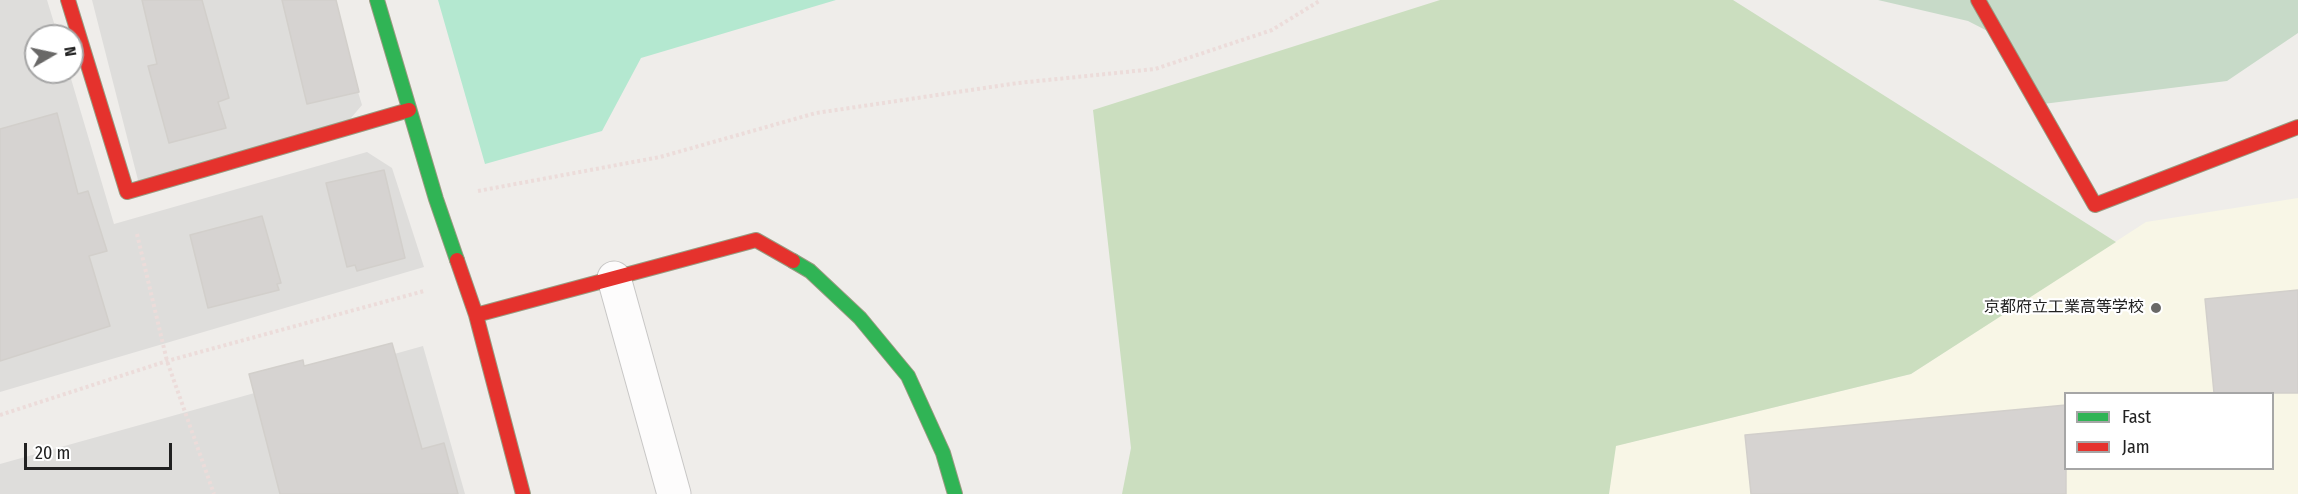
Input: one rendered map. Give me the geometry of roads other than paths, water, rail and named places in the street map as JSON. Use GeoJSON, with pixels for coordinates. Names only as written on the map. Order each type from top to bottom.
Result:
{"type":"FeatureCollection","features":[{"type":"Feature","properties":{"kind":"street"},"geometry":{"type":"LineString","coordinates":[[68,0],[127,192],[409,110]]}},
{"type":"Feature","properties":{"kind":"street"},"geometry":{"type":"LineString","coordinates":[[377,0],[436,199],[476,315],[500,397],[523,494]]}},
{"type":"Feature","properties":{"kind":"street"},"geometry":{"type":"LineString","coordinates":[[1978,0],[2095,205],[2298,127]]}},
{"type":"Feature","properties":{"kind":"street"},"geometry":{"type":"LineString","coordinates":[[476,315],[756,240],[810,271],[860,318],[908,376],[943,453],[955,494]]}},
{"type":"Feature","properties":{"kind":"street"},"geometry":{"type":"LineString","coordinates":[[614,278],[674,494]]}},
{"type":"Feature","properties":{"kind":"place","name":"京都府立工業高等学校"},"geometry":{"type":"Point","coordinates":[2156,308]}}]}
